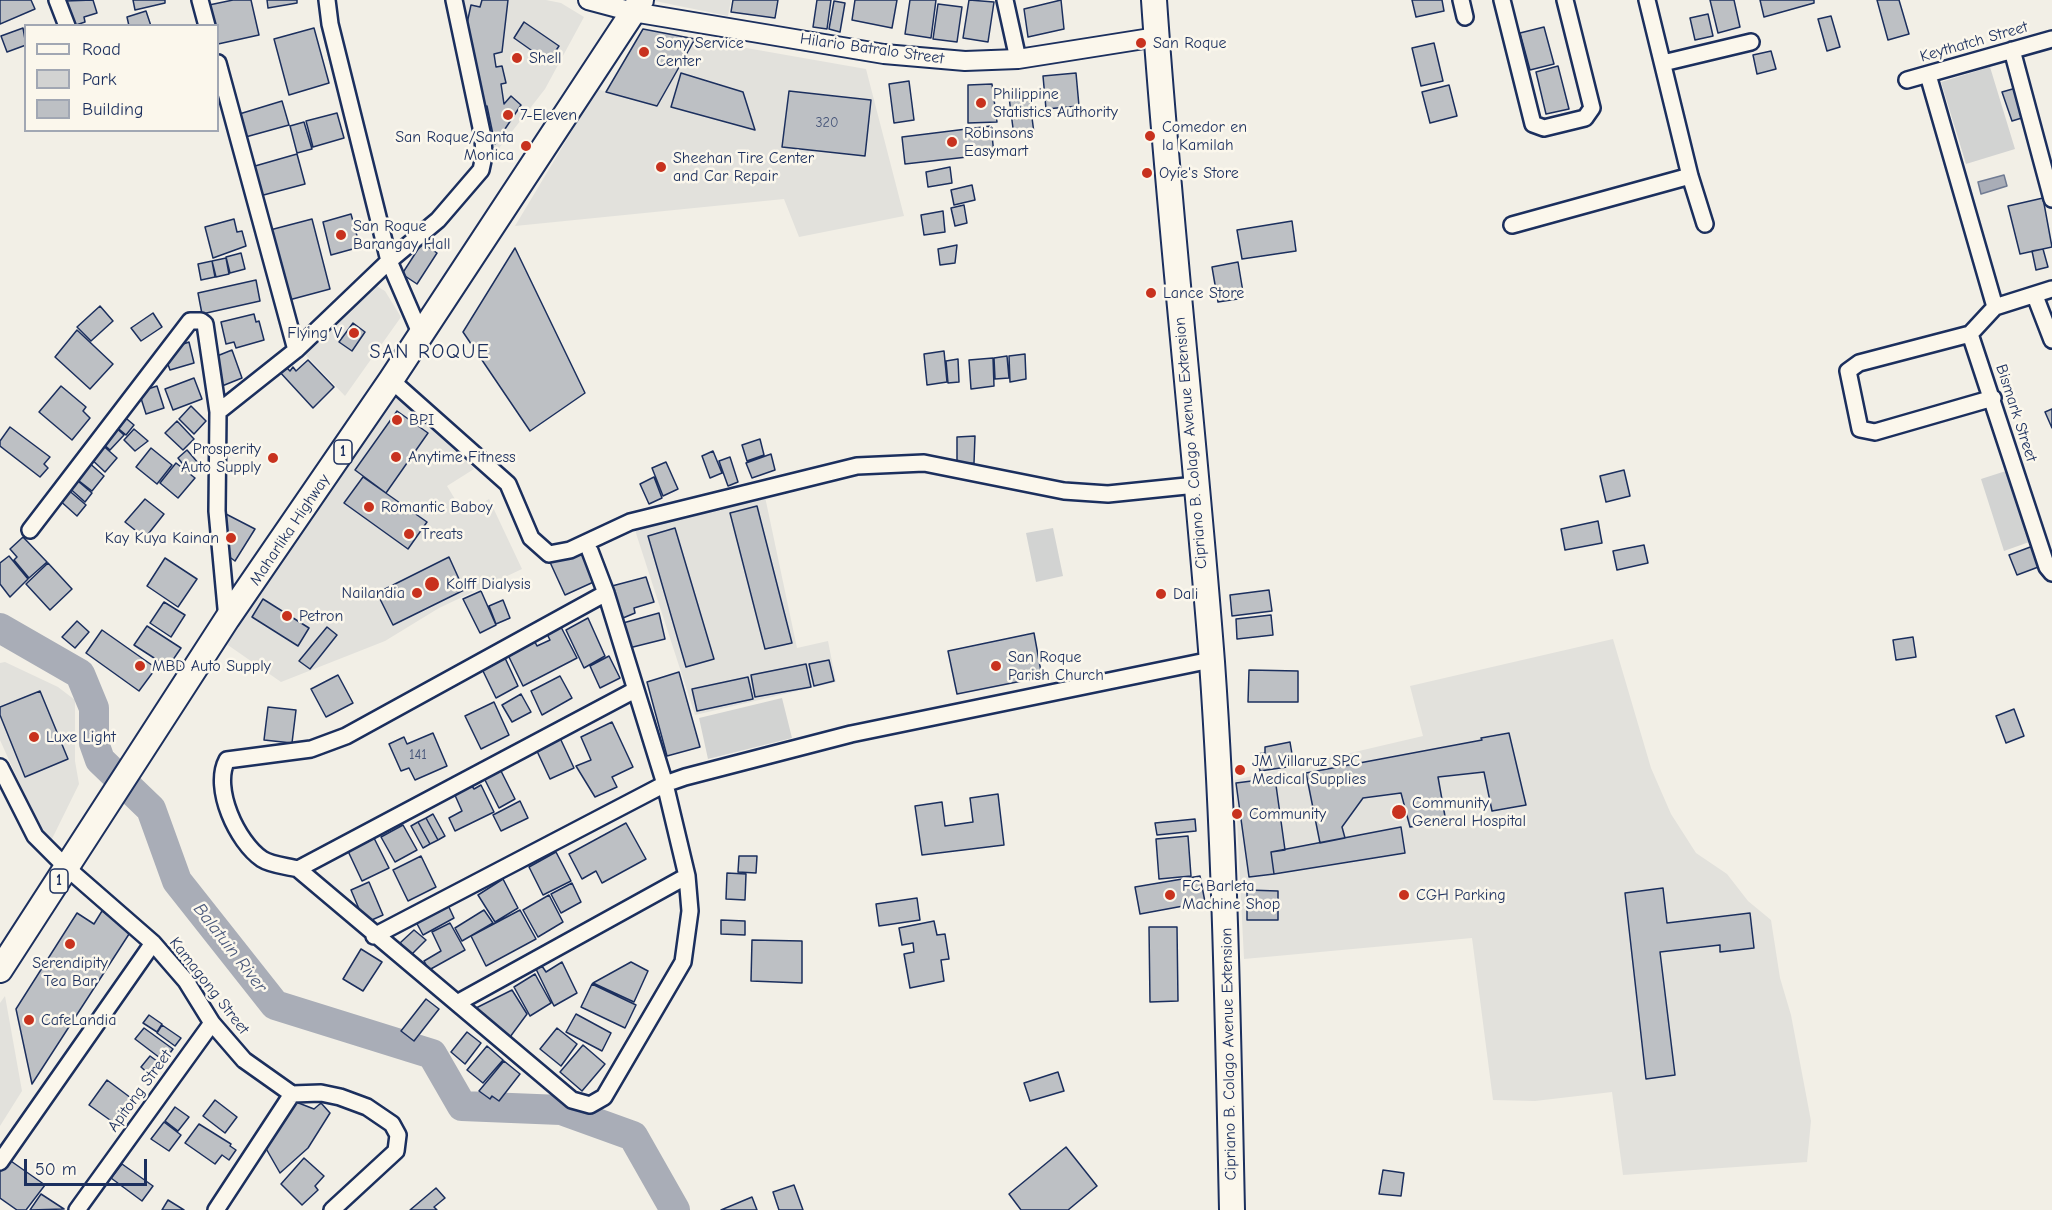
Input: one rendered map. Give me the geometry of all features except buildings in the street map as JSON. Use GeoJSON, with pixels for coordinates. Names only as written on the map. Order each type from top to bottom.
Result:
{"type":"FeatureCollection","features":[{"type":"Feature","properties":{"kind":"main road","name":"Cipriano B. Colago Avenue Extension"},"geometry":{"type":"LineString","coordinates":[[1155,0],[1211,660],[1226,889],[1232,1210]]}},
{"type":"Feature","properties":{"kind":"main road","name":"Maharlika Highway"},"geometry":{"type":"LineString","coordinates":[[0,970],[227,620],[391,380],[637,6]]}},
{"type":"Feature","properties":{"kind":"street"},"geometry":{"type":"LineString","coordinates":[[57,0],[66,24]]}},
{"type":"Feature","properties":{"kind":"street"},"geometry":{"type":"LineString","coordinates":[[200,0],[206,24]]}},
{"type":"Feature","properties":{"kind":"street"},"geometry":{"type":"LineString","coordinates":[[327,0],[330,24],[389,261],[421,335]]}},
{"type":"Feature","properties":{"kind":"street"},"geometry":{"type":"LineString","coordinates":[[218,412],[296,350],[389,261],[438,220],[481,170],[483,137],[454,0]]}},
{"type":"Feature","properties":{"kind":"street","name":"Hilario Batralo Street"},"geometry":{"type":"LineString","coordinates":[[588,0],[637,6],[884,54],[965,61],[1018,59],[1157,37]]}},
{"type":"Feature","properties":{"kind":"street"},"geometry":{"type":"LineString","coordinates":[[1005,0],[1018,59]]}},
{"type":"Feature","properties":{"kind":"street"},"geometry":{"type":"LineString","coordinates":[[1461,0],[1465,17]]}},
{"type":"Feature","properties":{"kind":"street"},"geometry":{"type":"LineString","coordinates":[[1502,0],[1533,124],[1544,128],[1585,118],[1592,108],[1565,0]]}},
{"type":"Feature","properties":{"kind":"street"},"geometry":{"type":"LineString","coordinates":[[1647,0],[1690,176],[1705,224]]}},
{"type":"Feature","properties":{"kind":"street","name":"Keythatch Street"},"geometry":{"type":"LineString","coordinates":[[1907,80],[2052,39]]}},
{"type":"Feature","properties":{"kind":"street"},"geometry":{"type":"LineString","coordinates":[[1663,63],[1751,42]]}},
{"type":"Feature","properties":{"kind":"street"},"geometry":{"type":"LineString","coordinates":[[2012,50],[2052,199]]}},
{"type":"Feature","properties":{"kind":"street"},"geometry":{"type":"LineString","coordinates":[[219,67],[296,350]]}},
{"type":"Feature","properties":{"kind":"street"},"geometry":{"type":"LineString","coordinates":[[1928,75],[1995,307]]}},
{"type":"Feature","properties":{"kind":"street"},"geometry":{"type":"LineString","coordinates":[[1512,225],[1690,176]]}},
{"type":"Feature","properties":{"kind":"street"},"geometry":{"type":"LineString","coordinates":[[1993,398],[1875,432],[1860,429],[1848,371],[1859,363],[1970,334],[1995,307],[2052,289]]}},
{"type":"Feature","properties":{"kind":"street"},"geometry":{"type":"LineString","coordinates":[[2035,296],[2052,340]]}},
{"type":"Feature","properties":{"kind":"street"},"geometry":{"type":"LineString","coordinates":[[30,530],[194,320],[205,324],[218,412],[217,511],[227,620]]}},
{"type":"Feature","properties":{"kind":"street","name":"Bismark Street"},"geometry":{"type":"LineString","coordinates":[[1970,334],[2050,568]]}},
{"type":"Feature","properties":{"kind":"street"},"geometry":{"type":"LineString","coordinates":[[391,380],[508,483],[531,538],[549,554],[570,550],[630,522],[857,466],[924,463],[1064,491],[1108,494],[1196,486]]}},
{"type":"Feature","properties":{"kind":"street"},"geometry":{"type":"LineString","coordinates":[[590,551],[606,593],[665,784],[687,876],[690,911],[683,962],[603,1097],[590,1105],[572,1100],[374,936],[298,869],[264,861],[245,844],[222,793],[222,770],[227,760],[311,749],[346,736],[606,593]]}},
{"type":"Feature","properties":{"kind":"street"},"geometry":{"type":"LineString","coordinates":[[374,936],[665,784],[851,734],[1211,660]]}},
{"type":"Feature","properties":{"kind":"street"},"geometry":{"type":"LineString","coordinates":[[298,869],[635,690]]}},
{"type":"Feature","properties":{"kind":"street","name":"Kamagong Street"},"geometry":{"type":"LineString","coordinates":[[0,767],[35,836],[67,868],[153,943],[186,981],[212,1023],[244,1060],[292,1094]]}},
{"type":"Feature","properties":{"kind":"street"},"geometry":{"type":"LineString","coordinates":[[457,1003],[687,876]]}},
{"type":"Feature","properties":{"kind":"street"},"geometry":{"type":"LineString","coordinates":[[0,1162],[153,943]]}},
{"type":"Feature","properties":{"kind":"street","name":"Apitong Street"},"geometry":{"type":"LineString","coordinates":[[77,1210],[212,1023]]}},
{"type":"Feature","properties":{"kind":"street"},"geometry":{"type":"LineString","coordinates":[[216,1210],[292,1094],[321,1093],[367,1107],[392,1124],[398,1135],[396,1151],[332,1210]]}},
{"type":"Feature","properties":{"kind":"shaded area","name":"Shell"},"geometry":{"type":"Polygon","coordinates":[[[460,0],[546,0],[561,3],[584,17],[545,89],[493,156],[460,0]]]}},
{"type":"Feature","properties":{"kind":"shaded area"},"geometry":{"type":"Polygon","coordinates":[[[650,0],[731,0],[728,16],[650,0]]]}},
{"type":"Feature","properties":{"kind":"shaded area"},"geometry":{"type":"Polygon","coordinates":[[[695,39],[866,69],[904,216],[799,237],[784,199],[515,226],[597,89],[657,106],[695,39]]]}},
{"type":"Feature","properties":{"kind":"shaded area"},"geometry":{"type":"Polygon","coordinates":[[[2004,175],[2007,186],[1981,194],[1978,182],[2004,175]]]}},
{"type":"Feature","properties":{"kind":"shaded area","name":"Flying V"},"geometry":{"type":"Polygon","coordinates":[[[375,285],[385,291],[401,317],[345,396],[301,350],[375,285]]]}},
{"type":"Feature","properties":{"kind":"shaded area"},"geometry":{"type":"Polygon","coordinates":[[[395,388],[461,453],[474,469],[447,486],[464,514],[489,499],[522,569],[439,608],[385,641],[281,682],[225,643],[395,388]]]}},
{"type":"Feature","properties":{"kind":"shaded area"},"geometry":{"type":"Polygon","coordinates":[[[764,492],[797,648],[828,641],[836,682],[695,715],[633,524],[764,492]]]}},
{"type":"Feature","properties":{"kind":"shaded area"},"geometry":{"type":"Polygon","coordinates":[[[1613,639],[1651,768],[1671,814],[1696,853],[1727,874],[1748,901],[1771,920],[1780,978],[1791,1015],[1811,1121],[1807,1162],[1623,1175],[1612,1092],[1535,1101],[1493,1100],[1472,938],[1244,959],[1235,780],[1423,736],[1410,686],[1613,639]]]}},
{"type":"Feature","properties":{"kind":"shaded area"},"geometry":{"type":"Polygon","coordinates":[[[5,662],[58,687],[75,700],[75,761],[79,784],[48,847],[0,740],[0,663],[5,662]]]}},
{"type":"Feature","properties":{"kind":"shaded area"},"geometry":{"type":"Polygon","coordinates":[[[5,996],[22,1091],[0,1126],[0,1003],[5,996]]]}},
{"type":"Feature","properties":{"kind":"green space"},"geometry":{"type":"Polygon","coordinates":[[[1990,67],[2015,149],[1966,164],[1941,82],[1990,67]]]}},
{"type":"Feature","properties":{"kind":"green space"},"geometry":{"type":"Polygon","coordinates":[[[2009,470],[2032,541],[2004,551],[1981,479],[2009,470]]]}},
{"type":"Feature","properties":{"kind":"green space"},"geometry":{"type":"Polygon","coordinates":[[[1053,528],[1063,576],[1036,582],[1026,533],[1053,528]]]}},
{"type":"Feature","properties":{"kind":"green space"},"geometry":{"type":"Polygon","coordinates":[[[782,698],[792,738],[708,759],[699,718],[782,698]]]}},
{"type":"Feature","properties":{"kind":"waterway","name":"Balatuin River"},"geometry":{"type":"LineString","coordinates":[[0,628],[80,674],[94,708],[94,743],[100,760],[151,809],[177,881],[275,1005],[432,1054],[462,1106],[561,1110],[633,1136],[675,1210]]}},
{"type":"Feature","properties":{"kind":"place","name":"San Roque"},"geometry":{"type":"Point","coordinates":[1141,43]}},
{"type":"Feature","properties":{"kind":"place","name":"Sony Service Center"},"geometry":{"type":"Point","coordinates":[644,52]}},
{"type":"Feature","properties":{"kind":"place","name":"Shell"},"geometry":{"type":"Point","coordinates":[517,58]}},
{"type":"Feature","properties":{"kind":"place","name":"Philippine Statistics Authority"},"geometry":{"type":"Point","coordinates":[981,103]}},
{"type":"Feature","properties":{"kind":"place","name":"7-Eleven"},"geometry":{"type":"Point","coordinates":[508,115]}},
{"type":"Feature","properties":{"kind":"place","name":"Comedor en la Kamilah"},"geometry":{"type":"Point","coordinates":[1150,136]}},
{"type":"Feature","properties":{"kind":"place","name":"Robinsons Easymart"},"geometry":{"type":"Point","coordinates":[952,142]}},
{"type":"Feature","properties":{"kind":"place","name":"San Roque/Santa Monica"},"geometry":{"type":"Point","coordinates":[526,146]}},
{"type":"Feature","properties":{"kind":"place","name":"Sheehan Tire Center and Car Repair"},"geometry":{"type":"Point","coordinates":[661,167]}},
{"type":"Feature","properties":{"kind":"place","name":"Oyie's Store"},"geometry":{"type":"Point","coordinates":[1147,173]}},
{"type":"Feature","properties":{"kind":"place","name":"San Roque Barangay Hall"},"geometry":{"type":"Point","coordinates":[341,235]}},
{"type":"Feature","properties":{"kind":"place","name":"Lance Store"},"geometry":{"type":"Point","coordinates":[1151,293]}},
{"type":"Feature","properties":{"kind":"place","name":"Flying V"},"geometry":{"type":"Point","coordinates":[354,333]}},
{"type":"Feature","properties":{"kind":"place","name":"BPI"},"geometry":{"type":"Point","coordinates":[397,420]}},
{"type":"Feature","properties":{"kind":"place","name":"Anytime Fitness"},"geometry":{"type":"Point","coordinates":[396,457]}},
{"type":"Feature","properties":{"kind":"place","name":"Prosperity Auto Supply"},"geometry":{"type":"Point","coordinates":[273,458]}},
{"type":"Feature","properties":{"kind":"place","name":"Romantic Baboy"},"geometry":{"type":"Point","coordinates":[369,507]}},
{"type":"Feature","properties":{"kind":"place","name":"Treats"},"geometry":{"type":"Point","coordinates":[409,534]}},
{"type":"Feature","properties":{"kind":"place","name":"Kay Kuya Kainan"},"geometry":{"type":"Point","coordinates":[231,538]}},
{"type":"Feature","properties":{"kind":"place","name":"Kolff Dialysis"},"geometry":{"type":"Point","coordinates":[432,584]}},
{"type":"Feature","properties":{"kind":"place","name":"Nailandia"},"geometry":{"type":"Point","coordinates":[417,593]}},
{"type":"Feature","properties":{"kind":"place","name":"Dali"},"geometry":{"type":"Point","coordinates":[1161,594]}},
{"type":"Feature","properties":{"kind":"place","name":"Petron"},"geometry":{"type":"Point","coordinates":[287,616]}},
{"type":"Feature","properties":{"kind":"place","name":"MBD Auto Supply"},"geometry":{"type":"Point","coordinates":[140,666]}},
{"type":"Feature","properties":{"kind":"place","name":"San Roque Parish Church"},"geometry":{"type":"Point","coordinates":[996,666]}},
{"type":"Feature","properties":{"kind":"place","name":"Luxe Light"},"geometry":{"type":"Point","coordinates":[34,737]}},
{"type":"Feature","properties":{"kind":"place","name":"JM Villaruz SPC Medical Supplies"},"geometry":{"type":"Point","coordinates":[1240,770]}},
{"type":"Feature","properties":{"kind":"place","name":"Community General Hospital"},"geometry":{"type":"Point","coordinates":[1399,812]}},
{"type":"Feature","properties":{"kind":"place","name":"Community"},"geometry":{"type":"Point","coordinates":[1237,814]}},
{"type":"Feature","properties":{"kind":"place","name":"FC Barleta Machine Shop"},"geometry":{"type":"Point","coordinates":[1170,895]}},
{"type":"Feature","properties":{"kind":"place","name":"CGH Parking"},"geometry":{"type":"Point","coordinates":[1404,895]}},
{"type":"Feature","properties":{"kind":"place","name":"Serendipity Tea Bar"},"geometry":{"type":"Point","coordinates":[70,944]}},
{"type":"Feature","properties":{"kind":"place","name":"CafeLandia"},"geometry":{"type":"Point","coordinates":[29,1020]}},
{"type":"Feature","properties":{"kind":"district","name":"SAN ROQUE"},"geometry":{"type":"Point","coordinates":[430,352]}}]}
